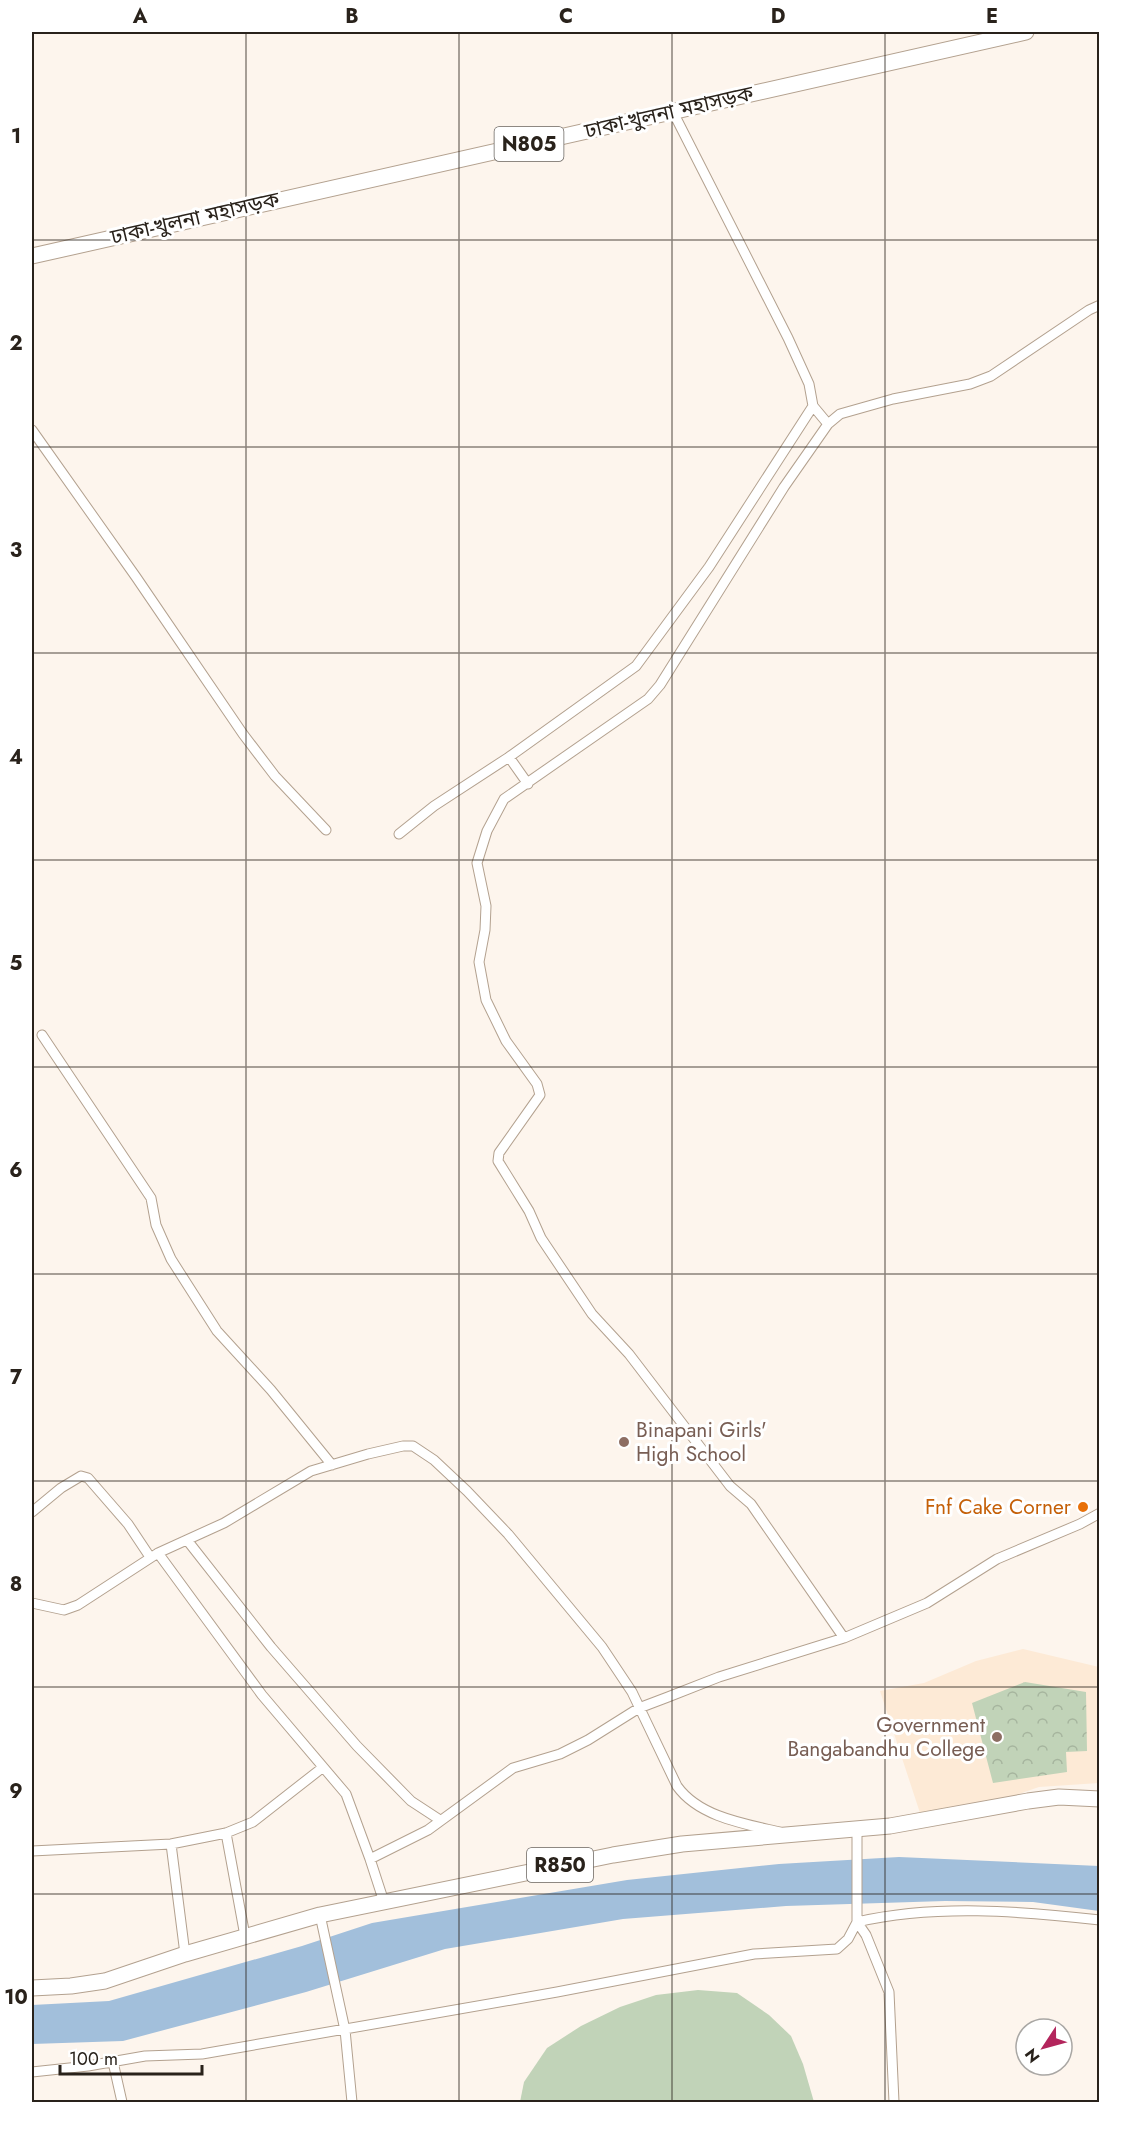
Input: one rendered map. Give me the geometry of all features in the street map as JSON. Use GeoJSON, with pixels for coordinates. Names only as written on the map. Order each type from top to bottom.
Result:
{"type":"FeatureCollection","features":[{"type":"Feature","properties":{"kind":"main road","name":"ঢাকা-খুলনা মহাসড়ক"},"geometry":{"type":"LineString","coordinates":[[32,256],[1026,32]]}},
{"type":"Feature","properties":{"kind":"main road","name":"R850"},"geometry":{"type":"LineString","coordinates":[[32,1988],[105,1981],[185,1954],[320,1916],[625,1853],[682,1844],[918,1822],[1059,1797],[1100,1799]]}},
{"type":"Feature","properties":{"kind":"street"},"geometry":{"type":"LineString","coordinates":[[674,111],[788,338],[808,384],[814,408],[826,423]]}},
{"type":"Feature","properties":{"kind":"street"},"geometry":{"type":"LineString","coordinates":[[844,1638],[751,1504],[730,1486],[629,1354],[592,1314],[541,1238],[529,1211],[498,1161],[499,1153],[540,1095],[537,1084],[506,1041],[486,1000],[479,962],[485,930],[486,906],[477,863],[487,831],[504,799],[526,781],[648,699],[660,685],[783,487],[826,423],[840,414],[894,399],[969,384],[991,376],[1089,310],[1100,305]]}},
{"type":"Feature","properties":{"kind":"street"},"geometry":{"type":"LineString","coordinates":[[399,834],[434,806],[510,759],[636,666],[709,567],[814,408]]}},
{"type":"Feature","properties":{"kind":"street"},"geometry":{"type":"LineString","coordinates":[[32,430],[143,586],[243,734],[275,776],[326,830]]}},
{"type":"Feature","properties":{"kind":"street"},"geometry":{"type":"LineString","coordinates":[[510,759],[526,781]]}},
{"type":"Feature","properties":{"kind":"street"},"geometry":{"type":"LineString","coordinates":[[42,1035],[151,1198],[156,1225],[171,1259],[217,1331],[271,1390],[332,1465]]}},
{"type":"Feature","properties":{"kind":"street"},"geometry":{"type":"LineString","coordinates":[[32,1603],[64,1610],[78,1605],[154,1555],[224,1523],[311,1471],[403,1446],[413,1446],[434,1460],[508,1534],[602,1647],[632,1692],[677,1786],[685,1796],[722,1816],[791,1834]]}},
{"type":"Feature","properties":{"kind":"street"},"geometry":{"type":"LineString","coordinates":[[32,1512],[61,1488],[81,1476],[88,1478],[154,1555],[262,1695],[346,1794],[384,1902]]}},
{"type":"Feature","properties":{"kind":"street"},"geometry":{"type":"LineString","coordinates":[[370,1859],[428,1830],[513,1768],[560,1754],[588,1740],[639,1708],[719,1677],[844,1638],[927,1603],[997,1559],[1080,1524],[1100,1513]]}},
{"type":"Feature","properties":{"kind":"street"},"geometry":{"type":"LineString","coordinates":[[187,1540],[271,1647],[349,1737],[411,1801],[440,1820]]}},
{"type":"Feature","properties":{"kind":"street"},"geometry":{"type":"LineString","coordinates":[[32,1851],[171,1844],[226,1833],[253,1822],[322,1768]]}},
{"type":"Feature","properties":{"kind":"street"},"geometry":{"type":"LineString","coordinates":[[32,2072],[145,2056],[202,2054],[345,2030],[754,1954],[837,1949],[848,1939],[857,1919],[857,1829]]}},
{"type":"Feature","properties":{"kind":"street"},"geometry":{"type":"LineString","coordinates":[[226,1833],[245,1936]]}},
{"type":"Feature","properties":{"kind":"street"},"geometry":{"type":"LineString","coordinates":[[171,1844],[185,1954]]}},
{"type":"Feature","properties":{"kind":"street"},"geometry":{"type":"LineString","coordinates":[[857,1919],[927,1911],[1038,1913],[1100,1920]]}},
{"type":"Feature","properties":{"kind":"street"},"geometry":{"type":"LineString","coordinates":[[320,1916],[345,2030],[352,2103]]}},
{"type":"Feature","properties":{"kind":"street"},"geometry":{"type":"LineString","coordinates":[[857,1919],[866,1935],[889,1992],[894,2103]]}},
{"type":"Feature","properties":{"kind":"street"},"geometry":{"type":"LineString","coordinates":[[113,2062],[122,2103]]}},
{"type":"Feature","properties":{"kind":"shaded area","name":"Government Bangabandhu College"},"geometry":{"type":"Polygon","coordinates":[[[1023,1649],[1099,1667],[1099,1783],[1039,1787],[988,1805],[921,1816],[880,1691],[924,1683],[976,1661],[1023,1649]]]}},
{"type":"Feature","properties":{"kind":"green space"},"geometry":{"type":"Polygon","coordinates":[[[1025,1682],[1086,1692],[1087,1751],[1066,1752],[1067,1772],[993,1783],[972,1703],[1025,1682]]]}},
{"type":"Feature","properties":{"kind":"green space"},"geometry":{"type":"Polygon","coordinates":[[[698,1990],[737,1993],[769,2015],[791,2036],[803,2064],[814,2102],[520,2102],[524,2082],[547,2048],[581,2026],[620,2007],[656,1995],[698,1990]]]}},
{"type":"Feature","properties":{"kind":"water"},"geometry":{"type":"Polygon","coordinates":[[[899,1857],[1099,1866],[1099,1911],[1033,1902],[945,1901],[786,1906],[623,1919],[445,1949],[306,1992],[123,2041],[32,2044],[32,2005],[109,2001],[302,1946],[372,1923],[627,1880],[779,1864],[899,1857]]]}},
{"type":"Feature","properties":{"kind":"place","name":"Binapani Girls' High School"},"geometry":{"type":"Point","coordinates":[624,1442]}},
{"type":"Feature","properties":{"kind":"place","name":"Fnf Cake Corner"},"geometry":{"type":"Point","coordinates":[1083,1507]}},
{"type":"Feature","properties":{"kind":"place","name":"Government Bangabandhu College"},"geometry":{"type":"Point","coordinates":[997,1737]}}]}
